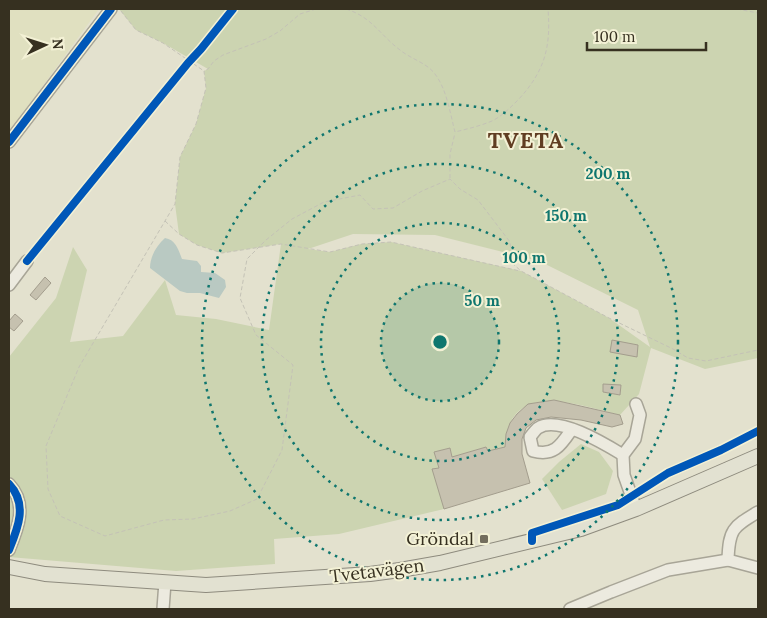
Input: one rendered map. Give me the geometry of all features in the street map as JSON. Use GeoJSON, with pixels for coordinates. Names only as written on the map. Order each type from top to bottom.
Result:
{"type":"FeatureCollection","features":[{"type":"Feature","properties":{"kind":"main road","name":"Tvetavägen"},"geometry":{"type":"LineString","coordinates":[[9,567],[45,574],[206,585],[370,574],[400,570],[440,563],[580,529],[636,509],[758,456]]}},
{"type":"Feature","properties":{"kind":"street"},"geometry":{"type":"LineString","coordinates":[[9,142],[111,9]]}},
{"type":"Feature","properties":{"kind":"street"},"geometry":{"type":"LineString","coordinates":[[9,285],[27,261]]}},
{"type":"Feature","properties":{"kind":"street"},"geometry":{"type":"LineString","coordinates":[[636,404],[640,415],[635,439],[623,455],[624,475],[636,509]]}},
{"type":"Feature","properties":{"kind":"street"},"geometry":{"type":"LineString","coordinates":[[572,429],[623,455]]}},
{"type":"Feature","properties":{"kind":"street"},"geometry":{"type":"LineString","coordinates":[[9,484],[20,504],[20,516],[9,550]]}},
{"type":"Feature","properties":{"kind":"street"},"geometry":{"type":"LineString","coordinates":[[728,560],[729,542],[735,528],[758,512]]}},
{"type":"Feature","properties":{"kind":"street"},"geometry":{"type":"LineString","coordinates":[[570,609],[668,570],[728,560],[758,568]]}},
{"type":"Feature","properties":{"kind":"street"},"geometry":{"type":"LineString","coordinates":[[163,609],[164,582]]}},
{"type":"Feature","properties":{"kind":"path"},"geometry":{"type":"LineString","coordinates":[[119,9],[136,30],[163,43],[204,71],[206,88],[196,124],[180,157],[175,204],[79,367],[46,446],[48,489],[60,516],[105,536],[164,520],[193,519],[230,511],[257,499],[282,450],[294,365],[256,335],[240,298],[247,260],[292,219],[324,202],[360,195],[373,210],[393,208],[422,191],[450,179]]}},
{"type":"Feature","properties":{"kind":"path"},"geometry":{"type":"LineString","coordinates":[[204,71],[223,55],[266,39],[300,14],[316,9]]}},
{"type":"Feature","properties":{"kind":"path"},"geometry":{"type":"LineString","coordinates":[[346,9],[358,12],[372,22],[393,45],[435,74],[448,106],[455,132],[450,154],[450,179],[460,189],[478,200],[510,242],[512,263],[521,271],[688,358],[706,361],[758,350]]}},
{"type":"Feature","properties":{"kind":"path"},"geometry":{"type":"LineString","coordinates":[[455,132],[491,122],[503,115],[528,89],[541,69],[546,55],[549,40],[548,9]]}},
{"type":"Feature","properties":{"kind":"path"},"geometry":{"type":"LineString","coordinates":[[737,9],[758,13]]}},
{"type":"Feature","properties":{"kind":"path"},"geometry":{"type":"LineString","coordinates":[[165,221],[179,234],[197,245],[222,253],[281,244],[330,252],[362,244],[390,242],[521,271]]}},
{"type":"Feature","properties":{"kind":"green space"},"geometry":{"type":"Polygon","coordinates":[[[9,9],[99,9],[9,132],[9,9]]]}},
{"type":"Feature","properties":{"kind":"green space"},"geometry":{"type":"Polygon","coordinates":[[[119,9],[758,9],[758,358],[705,369],[651,348],[639,394],[620,415],[566,403],[548,401],[532,404],[519,411],[509,425],[505,447],[488,451],[485,447],[452,457],[450,448],[434,452],[439,468],[433,469],[444,509],[339,534],[274,539],[275,564],[176,571],[9,557],[9,357],[56,298],[73,247],[87,270],[70,342],[123,336],[165,280],[176,315],[216,319],[269,330],[281,244],[222,253],[197,245],[179,234],[175,204],[180,157],[196,124],[206,88],[204,71],[208,69],[136,30],[119,9]],[[353,234],[308,249],[330,252],[361,244],[391,242],[521,271],[609,318],[650,347],[638,310],[539,261],[435,235],[353,234]],[[603,384],[603,392],[620,395],[621,385],[603,384]]]}},
{"type":"Feature","properties":{"kind":"green space"},"geometry":{"type":"Polygon","coordinates":[[[581,444],[599,452],[613,471],[606,494],[562,510],[542,479],[581,444]]]}},
{"type":"Feature","properties":{"kind":"shaded area"},"geometry":{"type":"Polygon","coordinates":[[[165,238],[174,243],[182,259],[197,261],[201,266],[201,272],[215,273],[225,280],[226,287],[219,298],[200,293],[180,291],[150,268],[154,252],[165,238]]]}},
{"type":"Feature","properties":{"kind":"building"},"geometry":{"type":"Polygon","coordinates":[[[45,277],[51,283],[36,300],[30,295],[45,277]]]}},
{"type":"Feature","properties":{"kind":"building"},"geometry":{"type":"Polygon","coordinates":[[[15,314],[23,321],[14,331],[9,327],[9,321],[15,314]]]}},
{"type":"Feature","properties":{"kind":"building"},"geometry":{"type":"Polygon","coordinates":[[[612,340],[638,345],[637,357],[610,352],[612,340]]]}},
{"type":"Feature","properties":{"kind":"building"},"geometry":{"type":"Polygon","coordinates":[[[603,384],[621,385],[620,395],[603,392],[603,384]]]}},
{"type":"Feature","properties":{"kind":"building"},"geometry":{"type":"Polygon","coordinates":[[[554,400],[620,415],[623,424],[612,427],[581,420],[551,417],[536,420],[526,428],[522,439],[522,454],[530,483],[444,509],[432,469],[439,468],[434,452],[450,448],[452,457],[486,447],[488,451],[505,447],[506,434],[510,423],[517,414],[528,404],[554,400]]]}},
{"type":"Feature","properties":{"kind":"cycle path"},"geometry":{"type":"LineString","coordinates":[[9,142],[111,9]]}},
{"type":"Feature","properties":{"kind":"cycle path"},"geometry":{"type":"LineString","coordinates":[[27,261],[233,9]]}},
{"type":"Feature","properties":{"kind":"cycle path"},"geometry":{"type":"LineString","coordinates":[[532,541],[532,533],[618,505],[668,473],[721,450],[758,431]]}},
{"type":"Feature","properties":{"kind":"cycle path"},"geometry":{"type":"LineString","coordinates":[[9,484],[15,492],[20,508],[18,525],[9,550]]}},
{"type":"Feature","properties":{"kind":"place","name":"Gröndal"},"geometry":{"type":"Point","coordinates":[484,539]}},
{"type":"Feature","properties":{"kind":"district","name":"TVETA"},"geometry":{"type":"Point","coordinates":[526,140]}}]}
